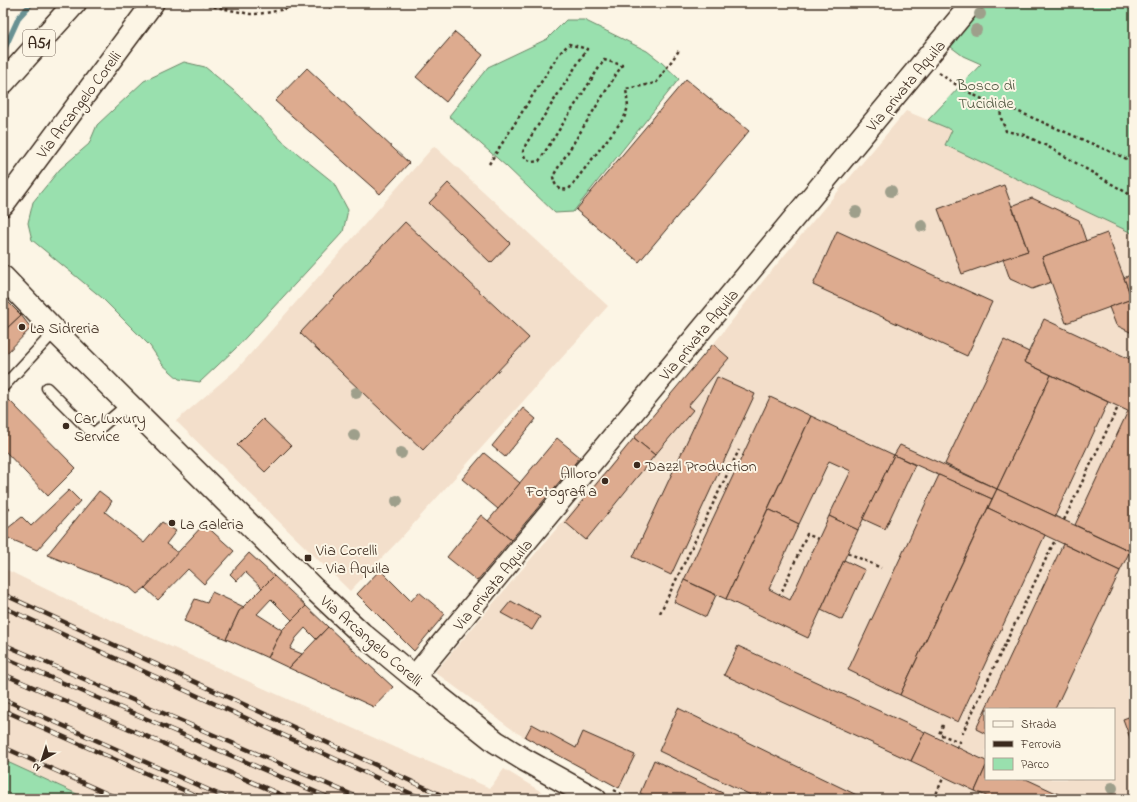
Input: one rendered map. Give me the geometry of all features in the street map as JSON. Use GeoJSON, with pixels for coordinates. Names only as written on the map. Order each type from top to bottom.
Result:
{"type":"FeatureCollection","features":[{"type":"Feature","properties":{"kind":"main road","name":"A51"},"geometry":{"type":"LineString","coordinates":[[3,83],[75,3]]}},
{"type":"Feature","properties":{"kind":"main road","name":"Via Arcangelo Corelli"},"geometry":{"type":"LineString","coordinates":[[3,277],[55,331],[314,589],[361,633],[419,671],[496,742],[595,799]]}},
{"type":"Feature","properties":{"kind":"street","name":"Via Arcangelo Corelli"},"geometry":{"type":"LineString","coordinates":[[3,205],[153,3]]}},
{"type":"Feature","properties":{"kind":"street","name":"Via privata Aquila"},"geometry":{"type":"LineString","coordinates":[[419,671],[972,3]]}},
{"type":"Feature","properties":{"kind":"lane"},"geometry":{"type":"LineString","coordinates":[[3,387],[55,331]]}},
{"type":"Feature","properties":{"kind":"lane"},"geometry":{"type":"LineString","coordinates":[[47,388],[93,434],[128,404]]}},
{"type":"Feature","properties":{"kind":"path"},"geometry":{"type":"LineString","coordinates":[[196,3],[250,14],[268,13],[306,3]]}},
{"type":"Feature","properties":{"kind":"path"},"geometry":{"type":"LineString","coordinates":[[325,3],[331,8]]}},
{"type":"Feature","properties":{"kind":"path"},"geometry":{"type":"LineString","coordinates":[[489,164],[559,54],[569,44],[587,49],[526,144],[523,152],[525,158],[532,162],[539,161],[604,60],[622,65],[553,176],[553,183],[558,188],[564,190],[569,189],[624,118],[628,107],[626,89],[656,83],[680,50]]}},
{"type":"Feature","properties":{"kind":"path"},"geometry":{"type":"LineString","coordinates":[[924,62],[959,87],[1000,106],[1010,108],[1134,162]]}},
{"type":"Feature","properties":{"kind":"path"},"geometry":{"type":"LineString","coordinates":[[1000,106],[1000,118],[1006,131],[1024,135],[1047,146],[1134,197]]}},
{"type":"Feature","properties":{"kind":"path"},"geometry":{"type":"LineString","coordinates":[[1064,520],[1118,407]]}},
{"type":"Feature","properties":{"kind":"path"},"geometry":{"type":"LineString","coordinates":[[660,612],[739,450]]}},
{"type":"Feature","properties":{"kind":"path"},"geometry":{"type":"LineString","coordinates":[[782,591],[807,534],[818,539]]}},
{"type":"Feature","properties":{"kind":"path"},"geometry":{"type":"LineString","coordinates":[[962,734],[1055,540]]}},
{"type":"Feature","properties":{"kind":"path"},"geometry":{"type":"LineString","coordinates":[[848,553],[881,568]]}},
{"type":"Feature","properties":{"kind":"path"},"geometry":{"type":"LineString","coordinates":[[943,725],[939,734],[960,742],[957,747]]}},
{"type":"Feature","properties":{"kind":"path"},"geometry":{"type":"LineString","coordinates":[[934,799],[944,776]]}},
{"type":"Feature","properties":{"kind":"shaded area"},"geometry":{"type":"Polygon","coordinates":[[[906,111],[952,130],[945,145],[1134,234],[1134,799],[639,799],[517,733],[435,672],[720,336],[763,281],[906,111]]]}},
{"type":"Feature","properties":{"kind":"shaded area"},"geometry":{"type":"Polygon","coordinates":[[[434,146],[608,306],[401,538],[350,591],[176,421],[237,369],[434,146]]]}},
{"type":"Feature","properties":{"kind":"shaded area"},"geometry":{"type":"Polygon","coordinates":[[[3,568],[89,610],[408,753],[490,788],[504,769],[553,799],[88,799],[3,760],[3,568]]]}},
{"type":"Feature","properties":{"kind":"green space","name":"Bosco di Tucidide"},"geometry":{"type":"Polygon","coordinates":[[[981,3],[1134,3],[1134,234],[945,145],[952,130],[928,120],[981,64],[963,56],[947,44],[981,3]]]}},
{"type":"Feature","properties":{"kind":"green space"},"geometry":{"type":"Polygon","coordinates":[[[566,20],[584,20],[647,51],[679,79],[573,212],[555,213],[506,166],[449,116],[488,67],[547,39],[566,20]]]}},
{"type":"Feature","properties":{"kind":"green space"},"geometry":{"type":"Polygon","coordinates":[[[184,62],[205,67],[239,95],[282,141],[333,182],[348,210],[343,232],[235,349],[200,382],[179,379],[162,364],[150,346],[101,297],[32,240],[28,223],[33,202],[60,169],[89,144],[97,125],[144,81],[184,62]]]}},
{"type":"Feature","properties":{"kind":"green space"},"geometry":{"type":"Polygon","coordinates":[[[3,760],[88,799],[18,799],[3,794],[3,760]]]}},
{"type":"Feature","properties":{"kind":"building"},"geometry":{"type":"Polygon","coordinates":[[[455,32],[483,55],[446,102],[416,77],[455,32]]]}},
{"type":"Feature","properties":{"kind":"building"},"geometry":{"type":"Polygon","coordinates":[[[307,68],[409,163],[380,194],[275,101],[307,68]]]}},
{"type":"Feature","properties":{"kind":"building"},"geometry":{"type":"Polygon","coordinates":[[[686,79],[749,131],[639,262],[576,210],[686,79]]]}},
{"type":"Feature","properties":{"kind":"building"},"geometry":{"type":"Polygon","coordinates":[[[448,183],[510,243],[491,263],[429,203],[448,183]]]}},
{"type":"Feature","properties":{"kind":"building"},"geometry":{"type":"Polygon","coordinates":[[[1004,185],[1028,251],[962,274],[938,209],[1004,185]]]}},
{"type":"Feature","properties":{"kind":"building"},"geometry":{"type":"Polygon","coordinates":[[[1032,198],[1079,220],[1086,241],[1042,257],[1051,282],[1032,289],[1010,279],[1003,259],[1028,251],[1012,206],[1032,198]]]}},
{"type":"Feature","properties":{"kind":"building"},"geometry":{"type":"Polygon","coordinates":[[[405,222],[529,338],[423,450],[300,333],[405,222]]]}},
{"type":"Feature","properties":{"kind":"building"},"geometry":{"type":"Polygon","coordinates":[[[837,231],[992,302],[967,356],[813,285],[837,231]]]}},
{"type":"Feature","properties":{"kind":"building"},"geometry":{"type":"Polygon","coordinates":[[[1107,233],[1132,299],[1066,323],[1042,257],[1107,233]]]}},
{"type":"Feature","properties":{"kind":"building"},"geometry":{"type":"Polygon","coordinates":[[[1134,273],[1134,334],[1116,325],[1109,307],[1132,299],[1124,278],[1134,273]]]}},
{"type":"Feature","properties":{"kind":"building"},"geometry":{"type":"Polygon","coordinates":[[[3,297],[21,315],[3,332],[3,297]]]}},
{"type":"Feature","properties":{"kind":"building"},"geometry":{"type":"Polygon","coordinates":[[[21,315],[31,328],[3,357],[3,332],[21,315]]]}},
{"type":"Feature","properties":{"kind":"building"},"geometry":{"type":"Polygon","coordinates":[[[1044,319],[1134,361],[1134,414],[1024,362],[1044,319]]]}},
{"type":"Feature","properties":{"kind":"building"},"geometry":{"type":"Polygon","coordinates":[[[1004,340],[1029,352],[1024,362],[1051,375],[997,489],[945,464],[1004,340]]]}},
{"type":"Feature","properties":{"kind":"building"},"geometry":{"type":"Polygon","coordinates":[[[713,344],[729,358],[688,406],[693,410],[655,455],[634,438],[713,344]]]}},
{"type":"Feature","properties":{"kind":"building"},"geometry":{"type":"Polygon","coordinates":[[[1051,375],[1108,402],[1055,516],[997,489],[1051,375]]]}},
{"type":"Feature","properties":{"kind":"building"},"geometry":{"type":"Polygon","coordinates":[[[717,377],[755,394],[671,575],[633,557],[717,377]]]}},
{"type":"Feature","properties":{"kind":"building"},"geometry":{"type":"Polygon","coordinates":[[[770,397],[811,416],[726,599],[684,580],[770,397]]]}},
{"type":"Feature","properties":{"kind":"building"},"geometry":{"type":"Polygon","coordinates":[[[9,400],[76,468],[48,496],[3,449],[3,406],[9,400]]]}},
{"type":"Feature","properties":{"kind":"building"},"geometry":{"type":"Polygon","coordinates":[[[523,408],[536,419],[505,457],[492,446],[523,408]]]}},
{"type":"Feature","properties":{"kind":"building"},"geometry":{"type":"Polygon","coordinates":[[[1128,411],[1134,414],[1134,542],[1130,551],[1075,525],[1128,411]]]}},
{"type":"Feature","properties":{"kind":"building"},"geometry":{"type":"Polygon","coordinates":[[[811,416],[894,455],[858,530],[829,516],[851,471],[829,461],[799,524],[768,509],[811,416]]]}},
{"type":"Feature","properties":{"kind":"building"},"geometry":{"type":"Polygon","coordinates":[[[263,419],[291,446],[265,472],[237,445],[263,419]]]}},
{"type":"Feature","properties":{"kind":"building"},"geometry":{"type":"Polygon","coordinates":[[[557,438],[580,457],[511,540],[488,521],[557,438]]]}},
{"type":"Feature","properties":{"kind":"building"},"geometry":{"type":"Polygon","coordinates":[[[634,438],[655,455],[586,540],[565,522],[634,438]]]}},
{"type":"Feature","properties":{"kind":"building"},"geometry":{"type":"Polygon","coordinates":[[[900,445],[997,489],[992,499],[894,455],[900,445]]]}},
{"type":"Feature","properties":{"kind":"building"},"geometry":{"type":"Polygon","coordinates":[[[484,453],[520,483],[498,509],[462,479],[484,453]]]}},
{"type":"Feature","properties":{"kind":"building"},"geometry":{"type":"Polygon","coordinates":[[[894,455],[915,465],[885,529],[863,519],[894,455]]]}},
{"type":"Feature","properties":{"kind":"building"},"geometry":{"type":"Polygon","coordinates":[[[939,475],[992,499],[900,695],[848,670],[939,475]]]}},
{"type":"Feature","properties":{"kind":"building"},"geometry":{"type":"Polygon","coordinates":[[[997,489],[1130,551],[1120,571],[988,508],[997,489]]]}},
{"type":"Feature","properties":{"kind":"building"},"geometry":{"type":"Polygon","coordinates":[[[69,490],[80,501],[37,550],[3,536],[3,532],[22,517],[31,526],[69,490]]]}},
{"type":"Feature","properties":{"kind":"building"},"geometry":{"type":"Polygon","coordinates":[[[99,491],[112,501],[105,512],[144,543],[162,522],[176,531],[166,544],[178,553],[145,588],[137,594],[129,587],[47,555],[99,491]]]}},
{"type":"Feature","properties":{"kind":"building"},"geometry":{"type":"Polygon","coordinates":[[[3,503],[10,508],[3,516],[3,503]]]}},
{"type":"Feature","properties":{"kind":"building"},"geometry":{"type":"Polygon","coordinates":[[[988,508],[1045,535],[958,722],[900,695],[988,508]]]}},
{"type":"Feature","properties":{"kind":"building"},"geometry":{"type":"Polygon","coordinates":[[[768,509],[799,524],[769,589],[790,600],[829,516],[858,530],[808,638],[726,599],[768,509]]]}},
{"type":"Feature","properties":{"kind":"building"},"geometry":{"type":"Polygon","coordinates":[[[481,515],[511,540],[477,581],[447,557],[481,515]]]}},
{"type":"Feature","properties":{"kind":"building"},"geometry":{"type":"Polygon","coordinates":[[[204,524],[234,551],[204,584],[188,569],[158,600],[145,588],[204,524]]]}},
{"type":"Feature","properties":{"kind":"building"},"geometry":{"type":"Polygon","coordinates":[[[1063,544],[1120,571],[1055,708],[986,708],[1063,544]]]}},
{"type":"Feature","properties":{"kind":"building"},"geometry":{"type":"Polygon","coordinates":[[[249,553],[274,576],[262,588],[245,572],[237,581],[230,574],[249,553]]]}},
{"type":"Feature","properties":{"kind":"building"},"geometry":{"type":"Polygon","coordinates":[[[844,560],[865,570],[842,620],[821,610],[844,560]]]}},
{"type":"Feature","properties":{"kind":"building"},"geometry":{"type":"Polygon","coordinates":[[[380,570],[411,601],[419,592],[445,614],[414,651],[357,594],[380,570]]]}},
{"type":"Feature","properties":{"kind":"building"},"geometry":{"type":"Polygon","coordinates":[[[274,576],[306,606],[292,620],[271,599],[257,614],[282,630],[268,658],[226,639],[239,611],[274,576]]]}},
{"type":"Feature","properties":{"kind":"building"},"geometry":{"type":"Polygon","coordinates":[[[684,580],[716,595],[706,617],[674,602],[684,580]]]}},
{"type":"Feature","properties":{"kind":"building"},"geometry":{"type":"Polygon","coordinates":[[[212,592],[244,607],[239,611],[226,639],[184,621],[195,599],[207,603],[212,592]]]}},
{"type":"Feature","properties":{"kind":"building"},"geometry":{"type":"Polygon","coordinates":[[[511,601],[540,617],[532,630],[501,613],[511,601]]]}},
{"type":"Feature","properties":{"kind":"building"},"geometry":{"type":"Polygon","coordinates":[[[306,606],[328,627],[316,639],[305,628],[296,638],[290,649],[302,654],[289,668],[268,658],[282,630],[306,606]]]}},
{"type":"Feature","properties":{"kind":"building"},"geometry":{"type":"Polygon","coordinates":[[[328,627],[393,687],[374,707],[289,668],[328,627]]]}},
{"type":"Feature","properties":{"kind":"building"},"geometry":{"type":"Polygon","coordinates":[[[738,646],[925,732],[911,761],[724,675],[738,646]]]}},
{"type":"Feature","properties":{"kind":"building"},"geometry":{"type":"Polygon","coordinates":[[[678,708],[865,799],[759,799],[659,751],[678,708]]]}},
{"type":"Feature","properties":{"kind":"building"},"geometry":{"type":"Polygon","coordinates":[[[985,710],[985,734],[976,729],[985,710]]]}},
{"type":"Feature","properties":{"kind":"building"},"geometry":{"type":"Polygon","coordinates":[[[1134,715],[1134,749],[1123,719],[1134,715]]]}},
{"type":"Feature","properties":{"kind":"building"},"geometry":{"type":"Polygon","coordinates":[[[532,724],[576,748],[583,732],[635,755],[619,788],[525,737],[532,724]]]}},
{"type":"Feature","properties":{"kind":"building"},"geometry":{"type":"Polygon","coordinates":[[[925,732],[985,761],[985,768],[975,791],[911,761],[925,732]]]}},
{"type":"Feature","properties":{"kind":"building"},"geometry":{"type":"Polygon","coordinates":[[[654,760],[735,799],[651,799],[640,793],[654,760]]]}},
{"type":"Feature","properties":{"kind":"building"},"geometry":{"type":"Polygon","coordinates":[[[985,768],[985,780],[1028,780],[1069,799],[993,799],[975,791],[985,768]]]}},
{"type":"Feature","properties":{"kind":"waterway"},"geometry":{"type":"LineString","coordinates":[[3,52],[19,17],[32,3]]}},
{"type":"Feature","properties":{"kind":"railway"},"geometry":{"type":"LineString","coordinates":[[3,594],[450,799]]}},
{"type":"Feature","properties":{"kind":"railway"},"geometry":{"type":"LineString","coordinates":[[3,607],[423,799]]}},
{"type":"Feature","properties":{"kind":"railway"},"geometry":{"type":"LineString","coordinates":[[3,644],[362,799]]}},
{"type":"Feature","properties":{"kind":"railway"},"geometry":{"type":"LineString","coordinates":[[3,657],[332,799]]}},
{"type":"Feature","properties":{"kind":"railway"},"geometry":{"type":"LineString","coordinates":[[3,674],[291,799]]}},
{"type":"Feature","properties":{"kind":"railway"},"geometry":{"type":"LineString","coordinates":[[3,699],[229,799]]}},
{"type":"Feature","properties":{"kind":"railway"},"geometry":{"type":"LineString","coordinates":[[3,710],[204,799]]}},
{"type":"Feature","properties":{"kind":"railway"},"geometry":{"type":"LineString","coordinates":[[3,747],[119,799]]}},
{"type":"Feature","properties":{"kind":"place","name":"La Sidreria"},"geometry":{"type":"Point","coordinates":[22,327]}},
{"type":"Feature","properties":{"kind":"place","name":"Car Luxury Service"},"geometry":{"type":"Point","coordinates":[66,426]}},
{"type":"Feature","properties":{"kind":"place","name":"Dazzl Production"},"geometry":{"type":"Point","coordinates":[637,465]}},
{"type":"Feature","properties":{"kind":"place","name":"Alloro Fotografia"},"geometry":{"type":"Point","coordinates":[605,481]}},
{"type":"Feature","properties":{"kind":"place","name":"La Galeria"},"geometry":{"type":"Point","coordinates":[172,523]}},
{"type":"Feature","properties":{"kind":"place","name":"Via Corelli - Via Aquila"},"geometry":{"type":"Point","coordinates":[308,558]}}]}
